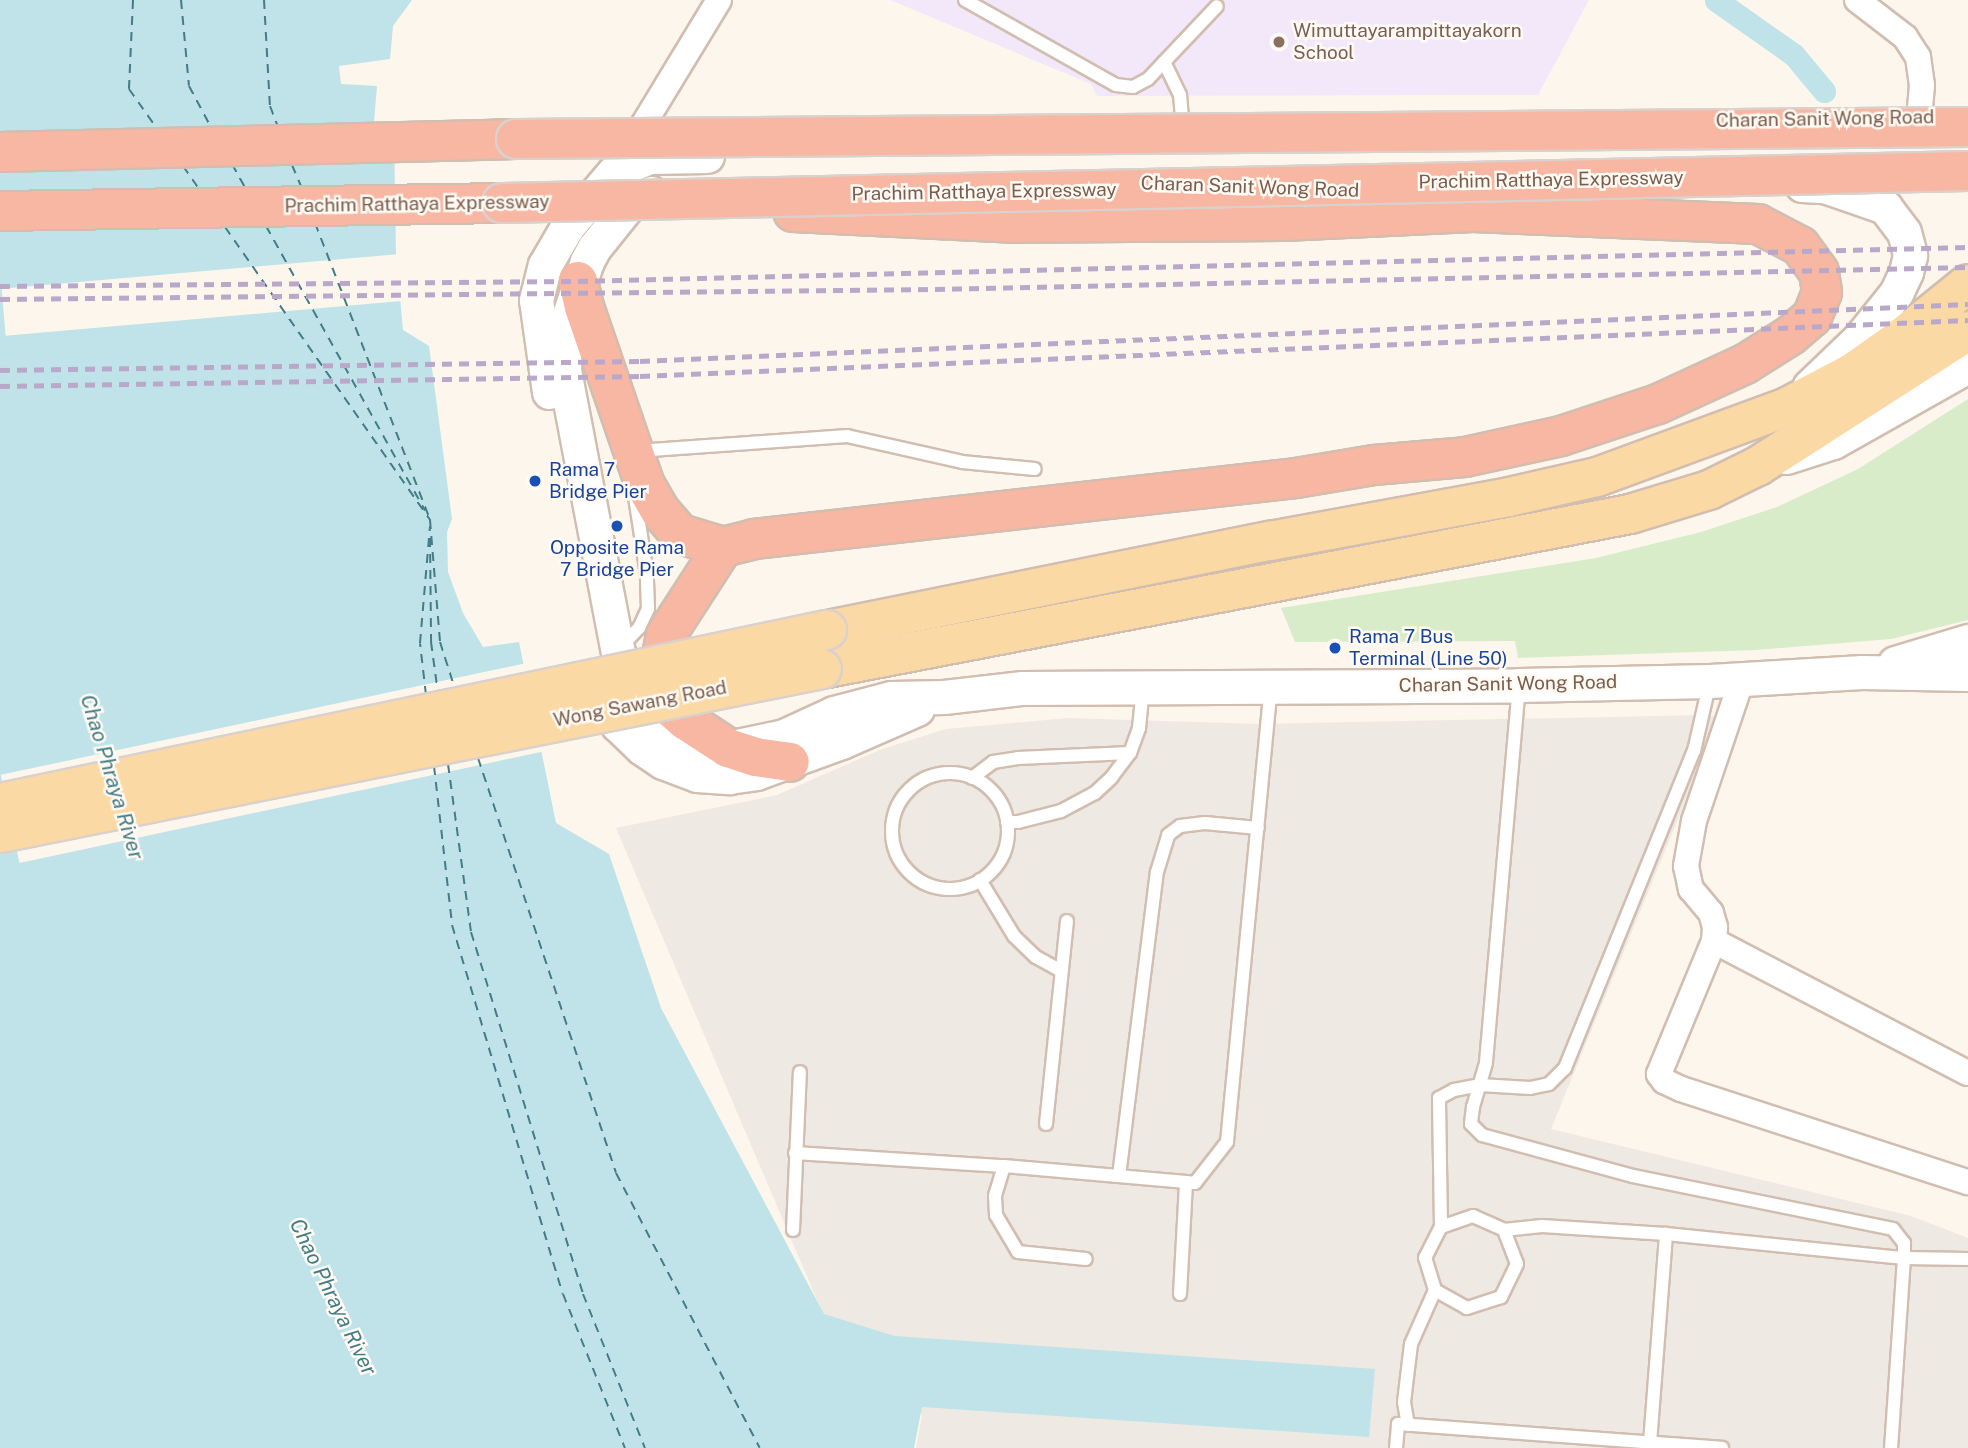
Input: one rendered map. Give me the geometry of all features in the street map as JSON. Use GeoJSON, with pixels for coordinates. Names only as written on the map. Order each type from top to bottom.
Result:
{"type":"FeatureCollection","features":[{"type":"Feature","properties":{"kind":"highway"},"geometry":{"type":"LineString","coordinates":[[0,152],[516,139],[1968,127]]}},
{"type":"Feature","properties":{"kind":"highway","name":"Prachim Ratthaya Expressway"},"geometry":{"type":"LineString","coordinates":[[0,211],[1968,171]]}},
{"type":"Feature","properties":{"kind":"highway"},"geometry":{"type":"LineString","coordinates":[[578,281],[584,307],[633,452],[655,503],[680,534],[723,547],[754,539],[1296,478],[1374,465],[1465,457],[1560,436],[1658,404],[1745,364],[1791,335],[1812,317],[1822,292],[1819,272],[1800,246],[1758,224],[1473,212],[1284,221],[1017,223],[773,211],[704,198]]}},
{"type":"Feature","properties":{"kind":"highway"},"geometry":{"type":"LineString","coordinates":[[723,547],[666,635],[656,686],[670,707],[685,720],[728,748],[755,757],[790,762]]}},
{"type":"Feature","properties":{"kind":"main road","name":"Charan Sanit Wong Road"},"geometry":{"type":"LineString","coordinates":[[944,697],[790,762],[755,773],[729,777],[697,775],[663,762],[642,748],[618,725],[608,699],[564,477],[537,329],[536,300],[545,265],[567,226],[614,172],[649,158],[982,143],[1184,139],[1317,124],[1968,117]]}},
{"type":"Feature","properties":{"kind":"main road"},"geometry":{"type":"LineString","coordinates":[[1745,183],[1787,172],[1798,164],[1803,153],[1794,136],[1773,121]]}},
{"type":"Feature","properties":{"kind":"main road","name":"Charan Sanit Wong Road"},"geometry":{"type":"LineString","coordinates":[[1787,407],[1859,339],[1881,313],[1896,293],[1906,272],[1910,255],[1904,232],[1885,207],[1824,186],[1745,183],[1321,192],[1170,183],[782,180],[706,184],[658,190],[631,202],[594,248],[578,281],[565,327],[564,370],[618,652],[635,697],[658,725],[681,741],[704,748],[728,748],[783,736],[834,713],[891,698],[944,697],[1022,688],[1519,685],[1726,680],[1862,672],[1968,674]]}},
{"type":"Feature","properties":{"kind":"main road","name":"Charan Sanit Wong Road"},"geometry":{"type":"LineString","coordinates":[[1270,541],[1509,497],[1597,477],[1787,407],[1852,373],[1900,340],[1968,284]]}},
{"type":"Feature","properties":{"kind":"main road"},"geometry":{"type":"LineString","coordinates":[[1758,466],[1968,331]]}},
{"type":"Feature","properties":{"kind":"main road"},"geometry":{"type":"LineString","coordinates":[[1758,466],[1833,442],[1968,366]]}},
{"type":"Feature","properties":{"kind":"main road","name":"Wong Sawang Road"},"geometry":{"type":"LineString","coordinates":[[0,833],[822,669],[1630,514],[1709,490],[1758,466]]}},
{"type":"Feature","properties":{"kind":"main road","name":"Wong Sawang Road"},"geometry":{"type":"LineString","coordinates":[[0,803],[827,630],[1270,541]]}},
{"type":"Feature","properties":{"kind":"main road","name":"Charan Sanit Wong Road"},"geometry":{"type":"LineString","coordinates":[[1862,672],[1968,641]]}},
{"type":"Feature","properties":{"kind":"street"},"geometry":{"type":"LineString","coordinates":[[614,172],[719,0]]}},
{"type":"Feature","properties":{"kind":"street"},"geometry":{"type":"LineString","coordinates":[[1857,0],[1905,37],[1917,57],[1922,85],[1919,118]]}},
{"type":"Feature","properties":{"kind":"street"},"geometry":{"type":"LineString","coordinates":[[1726,680],[1686,866],[1691,888],[1711,914],[1715,927],[1714,941],[1660,1066],[1659,1074],[1664,1081],[1681,1089],[1968,1182]]}},
{"type":"Feature","properties":{"kind":"street"},"geometry":{"type":"LineString","coordinates":[[1714,941],[1968,1073]]}},
{"type":"Feature","properties":{"kind":"lane"},"geometry":{"type":"LineString","coordinates":[[965,0],[1116,85],[1133,87],[1148,79],[1217,6]]}},
{"type":"Feature","properties":{"kind":"lane"},"geometry":{"type":"LineString","coordinates":[[1164,62],[1180,95],[1184,139]]}},
{"type":"Feature","properties":{"kind":"lane"},"geometry":{"type":"LineString","coordinates":[[618,652],[639,628],[649,609],[647,575],[634,504],[633,452],[847,436],[962,462],[1035,469]]}},
{"type":"Feature","properties":{"kind":"lane"},"geometry":{"type":"LineString","coordinates":[[1408,1425],[1405,1402],[1411,1344],[1435,1290],[1426,1258],[1441,1227],[1439,1098],[1454,1090],[1480,1085],[1531,1088],[1549,1084],[1564,1068],[1694,751],[1726,680]]}},
{"type":"Feature","properties":{"kind":"lane"},"geometry":{"type":"LineString","coordinates":[[1519,685],[1486,1063],[1471,1124],[1482,1135],[1633,1176],[1893,1229],[1904,1243],[1904,1258],[1891,1448]]}},
{"type":"Feature","properties":{"kind":"lane"},"geometry":{"type":"LineString","coordinates":[[795,1153],[1004,1166],[1195,1183],[1227,1142],[1271,686]]}},
{"type":"Feature","properties":{"kind":"lane"},"geometry":{"type":"LineString","coordinates":[[1007,822],[1061,811],[1077,804],[1103,786],[1130,753],[1139,728],[1143,688]]}},
{"type":"Feature","properties":{"kind":"lane"},"geometry":{"type":"LineString","coordinates":[[972,778],[993,762],[1018,758],[1130,753]]}},
{"type":"Feature","properties":{"kind":"lane"},"geometry":{"type":"LineString","coordinates":[[943,774],[972,778],[995,795],[1007,822],[1007,839],[1002,855],[993,869],[980,880],[956,888],[923,882],[904,865],[892,835],[897,807],[916,784],[943,774]]}},
{"type":"Feature","properties":{"kind":"lane"},"geometry":{"type":"LineString","coordinates":[[1119,1177],[1157,872],[1168,835],[1180,826],[1205,823],[1258,828]]}},
{"type":"Feature","properties":{"kind":"lane"},"geometry":{"type":"LineString","coordinates":[[980,880],[1014,936],[1036,957],[1061,971]]}},
{"type":"Feature","properties":{"kind":"lane"},"geometry":{"type":"LineString","coordinates":[[1046,1124],[1067,921]]}},
{"type":"Feature","properties":{"kind":"lane"},"geometry":{"type":"LineString","coordinates":[[793,1230],[800,1072]]}},
{"type":"Feature","properties":{"kind":"lane"},"geometry":{"type":"LineString","coordinates":[[1004,1166],[995,1196],[996,1215],[1018,1252],[1086,1259]]}},
{"type":"Feature","properties":{"kind":"lane"},"geometry":{"type":"LineString","coordinates":[[1180,1294],[1186,1182]]}},
{"type":"Feature","properties":{"kind":"lane"},"geometry":{"type":"LineString","coordinates":[[1441,1227],[1473,1216],[1504,1230],[1542,1226],[1666,1234],[1904,1258],[1968,1259]]}},
{"type":"Feature","properties":{"kind":"lane"},"geometry":{"type":"LineString","coordinates":[[1435,1290],[1467,1308],[1502,1297],[1517,1264],[1504,1230]]}},
{"type":"Feature","properties":{"kind":"lane"},"geometry":{"type":"LineString","coordinates":[[1650,1443],[1666,1234]]}},
{"type":"Feature","properties":{"kind":"lane"},"geometry":{"type":"LineString","coordinates":[[1396,1448],[1398,1424],[1723,1448]]}},
{"type":"Feature","properties":{"kind":"shaded area","name":"Wimuttayarampittayakorn School"},"geometry":{"type":"Polygon","coordinates":[[[890,0],[1589,0],[1538,95],[1097,96],[1091,84],[890,0]]]}},
{"type":"Feature","properties":{"kind":"shaded area"},"geometry":{"type":"Polygon","coordinates":[[[1705,715],[1720,717],[1551,1129],[1911,1216],[1968,1238],[1968,1448],[916,1448],[922,1416],[892,1335],[823,1314],[616,828],[777,795],[882,749],[946,729],[1068,718],[1258,724],[1705,715]]]}},
{"type":"Feature","properties":{"kind":"green space"},"geometry":{"type":"Polygon","coordinates":[[[1968,399],[1968,620],[1891,639],[1756,650],[1518,658],[1515,641],[1295,642],[1281,608],[1596,558],[1701,532],[1777,507],[1858,469],[1968,399]]]}},
{"type":"Feature","properties":{"kind":"water","name":"Chao Phraya River"},"geometry":{"type":"Polygon","coordinates":[[[0,0],[412,0],[393,26],[390,59],[339,66],[341,84],[377,86],[374,122],[394,131],[396,255],[403,330],[429,346],[452,519],[447,532],[448,572],[463,613],[483,647],[519,642],[556,823],[609,854],[661,1008],[824,1314],[895,1336],[1375,1369],[1369,1437],[922,1407],[914,1448],[0,1448],[0,0]]]}},
{"type":"Feature","properties":{"kind":"pier"},"geometry":{"type":"Polygon","coordinates":[[[400,254],[404,301],[6,336],[2,289],[400,254]]]}},
{"type":"Feature","properties":{"kind":"pier"},"geometry":{"type":"Polygon","coordinates":[[[527,663],[546,751],[19,863],[1,775],[527,663]]]}},
{"type":"Feature","properties":{"kind":"waterway"},"geometry":{"type":"LineString","coordinates":[[1716,0],[1794,55],[1824,91]]}},
{"type":"Feature","properties":{"kind":"ferry route"},"geometry":{"type":"LineString","coordinates":[[133,0],[129,89],[158,130]]}},
{"type":"Feature","properties":{"kind":"ferry route"},"geometry":{"type":"LineString","coordinates":[[181,0],[189,86],[212,129]]}},
{"type":"Feature","properties":{"kind":"ferry route"},"geometry":{"type":"LineString","coordinates":[[264,0],[270,106],[278,127]]}},
{"type":"Feature","properties":{"kind":"ferry route"},"geometry":{"type":"LineString","coordinates":[[232,164],[245,187]]}},
{"type":"Feature","properties":{"kind":"ferry route"},"geometry":{"type":"LineString","coordinates":[[292,165],[302,189]]}},
{"type":"Feature","properties":{"kind":"ferry route"},"geometry":{"type":"LineString","coordinates":[[183,166],[200,190]]}},
{"type":"Feature","properties":{"kind":"ferry route"},"geometry":{"type":"LineString","coordinates":[[315,223],[428,515]]}},
{"type":"Feature","properties":{"kind":"ferry route"},"geometry":{"type":"LineString","coordinates":[[266,226],[425,511]]}},
{"type":"Feature","properties":{"kind":"ferry route"},"geometry":{"type":"LineString","coordinates":[[225,227],[430,520],[440,642],[455,689]]}},
{"type":"Feature","properties":{"kind":"ferry route"},"geometry":{"type":"LineString","coordinates":[[426,695],[420,643],[430,526]]}},
{"type":"Feature","properties":{"kind":"ferry route"},"geometry":{"type":"LineString","coordinates":[[430,538],[431,642],[438,693]]}},
{"type":"Feature","properties":{"kind":"ferry route"},"geometry":{"type":"LineString","coordinates":[[478,758],[616,1173],[760,1448]]}},
{"type":"Feature","properties":{"kind":"ferry route"},"geometry":{"type":"LineString","coordinates":[[448,764],[471,932],[583,1294],[645,1448]]}},
{"type":"Feature","properties":{"kind":"ferry route"},"geometry":{"type":"LineString","coordinates":[[434,766],[452,925],[563,1294],[625,1448]]}},
{"type":"Feature","properties":{"kind":"railway"},"geometry":{"type":"LineString","coordinates":[[0,286],[578,281],[1968,247]]}},
{"type":"Feature","properties":{"kind":"railway"},"geometry":{"type":"LineString","coordinates":[[0,299],[935,289],[1968,267]]}},
{"type":"Feature","properties":{"kind":"railway"},"geometry":{"type":"LineString","coordinates":[[0,370],[640,361],[1968,304]]}},
{"type":"Feature","properties":{"kind":"railway"},"geometry":{"type":"LineString","coordinates":[[0,386],[640,376],[1968,320]]}},
{"type":"Feature","properties":{"kind":"place","name":"Wimuttayarampittayakorn School"},"geometry":{"type":"Point","coordinates":[1279,42]}},
{"type":"Feature","properties":{"kind":"place","name":"Rama 7 Bridge Pier"},"geometry":{"type":"Point","coordinates":[535,481]}},
{"type":"Feature","properties":{"kind":"place","name":"Opposite Rama 7 Bridge Pier"},"geometry":{"type":"Point","coordinates":[617,526]}},
{"type":"Feature","properties":{"kind":"place","name":"Rama 7 Bus Terminal (Line 50)"},"geometry":{"type":"Point","coordinates":[1335,648]}}]}
